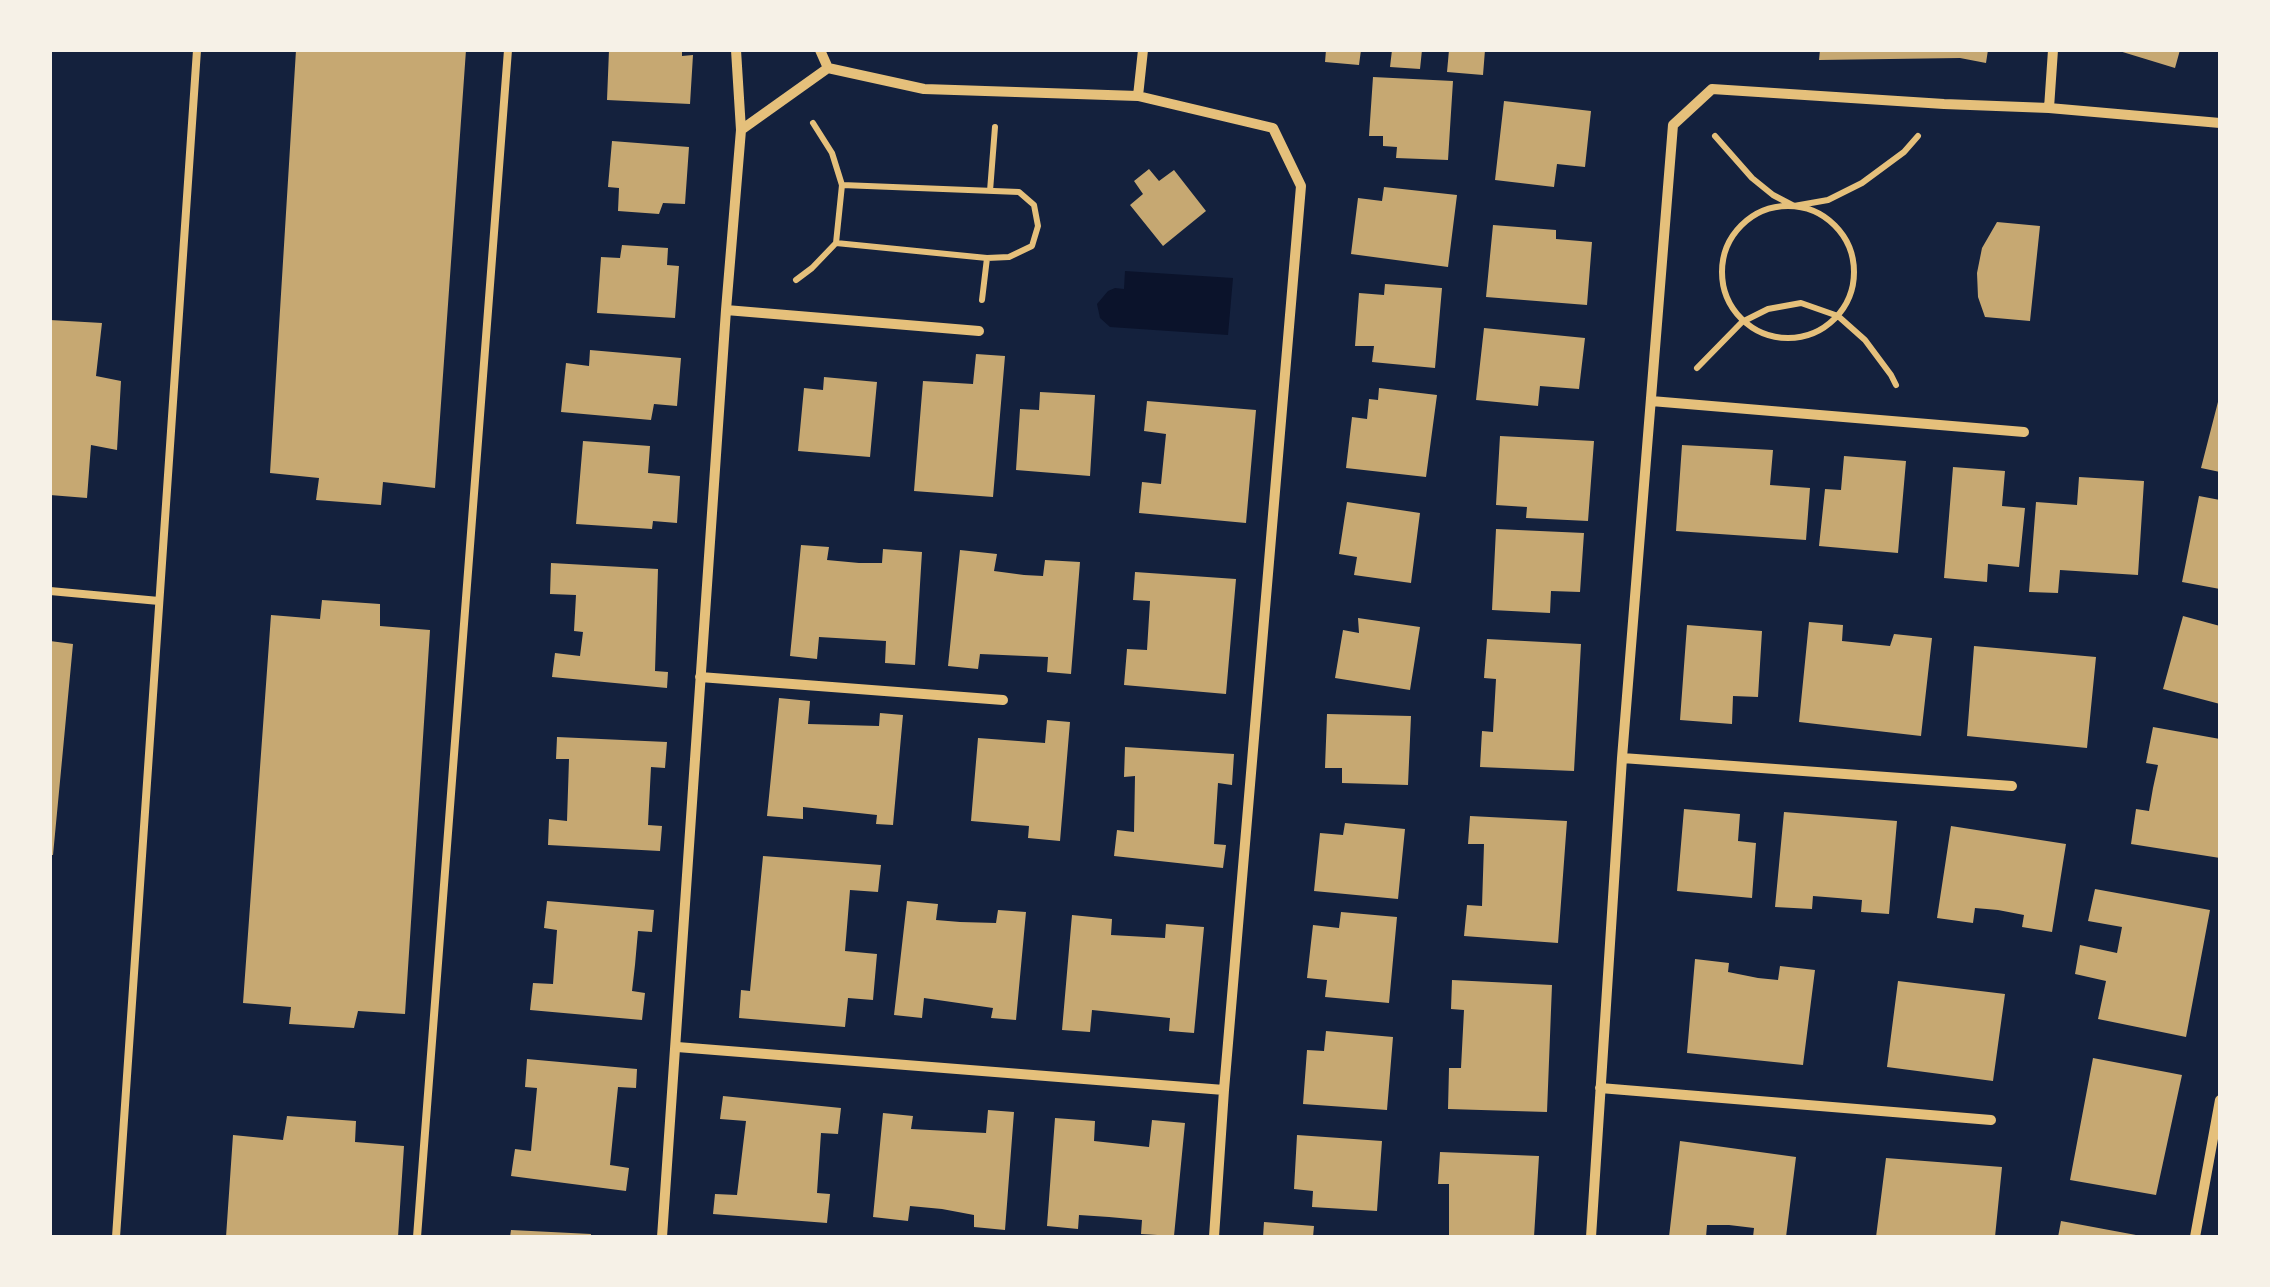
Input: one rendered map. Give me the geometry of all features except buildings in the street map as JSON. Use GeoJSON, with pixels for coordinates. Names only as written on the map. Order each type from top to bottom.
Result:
{"type":"FeatureCollection","features":[{"type":"Feature","properties":{"kind":"street"},"geometry":{"type":"LineString","coordinates":[[662,1237],[742,130],[736,50]]}},
{"type":"Feature","properties":{"kind":"street"},"geometry":{"type":"LineString","coordinates":[[820,50],[828,68]]}},
{"type":"Feature","properties":{"kind":"street"},"geometry":{"type":"LineString","coordinates":[[1138,96],[1144,50]]}},
{"type":"Feature","properties":{"kind":"street"},"geometry":{"type":"LineString","coordinates":[[2049,108],[2053,50]]}},
{"type":"Feature","properties":{"kind":"street"},"geometry":{"type":"LineString","coordinates":[[742,130],[828,68],[924,89],[1138,96],[1273,128],[1301,186],[1214,1237]]}},
{"type":"Feature","properties":{"kind":"street"},"geometry":{"type":"LineString","coordinates":[[1591,1237],[1622,758],[1658,402],[1673,125],[1712,90],[2049,108],[2220,123]]}},
{"type":"Feature","properties":{"kind":"street"},"geometry":{"type":"LineString","coordinates":[[726,310],[979,330]]}},
{"type":"Feature","properties":{"kind":"street"},"geometry":{"type":"LineString","coordinates":[[1658,402],[2024,432]]}},
{"type":"Feature","properties":{"kind":"street"},"geometry":{"type":"LineString","coordinates":[[700,677],[1003,700]]}},
{"type":"Feature","properties":{"kind":"street"},"geometry":{"type":"LineString","coordinates":[[1622,758],[2012,786]]}},
{"type":"Feature","properties":{"kind":"street"},"geometry":{"type":"LineString","coordinates":[[677,1047],[1224,1090]]}},
{"type":"Feature","properties":{"kind":"street"},"geometry":{"type":"LineString","coordinates":[[1600,1088],[1991,1120]]}},
{"type":"Feature","properties":{"kind":"street"},"geometry":{"type":"LineString","coordinates":[[2195,1237],[2220,1100]]}},
{"type":"Feature","properties":{"kind":"lane"},"geometry":{"type":"LineString","coordinates":[[116,1237],[197,50]]}},
{"type":"Feature","properties":{"kind":"lane"},"geometry":{"type":"LineString","coordinates":[[417,1237],[508,50]]}},
{"type":"Feature","properties":{"kind":"lane"},"geometry":{"type":"LineString","coordinates":[[50,591],[159,601]]}},
{"type":"Feature","properties":{"kind":"path"},"geometry":{"type":"LineString","coordinates":[[990,191],[997,92]]}},
{"type":"Feature","properties":{"kind":"path"},"geometry":{"type":"LineString","coordinates":[[726,310],[783,289],[812,268],[836,243],[842,185],[832,153],[790,96]]}},
{"type":"Feature","properties":{"kind":"path"},"geometry":{"type":"LineString","coordinates":[[1691,109],[1752,178],[1794,206],[1815,211],[1846,238],[1853,258],[1850,298],[1822,330],[1802,338],[1781,339],[1742,322],[1730,305],[1722,286],[1721,265],[1726,245],[1754,214],[1774,207],[1794,206],[1828,200],[1862,183],[1904,152],[1944,104]]}},
{"type":"Feature","properties":{"kind":"path"},"geometry":{"type":"LineString","coordinates":[[836,243],[1010,257],[1032,246],[1038,226],[1034,204],[1019,192],[842,185]]}},
{"type":"Feature","properties":{"kind":"path"},"geometry":{"type":"LineString","coordinates":[[1658,402],[1742,322],[1768,310],[1801,303],[1838,316],[1865,340],[1892,375],[1913,423]]}},
{"type":"Feature","properties":{"kind":"water"},"geometry":{"type":"Polygon","coordinates":[[[1125,271],[1233,278],[1228,335],[1110,327],[1100,318],[1097,304],[1108,291],[1124,289],[1125,271]]]}}]}
